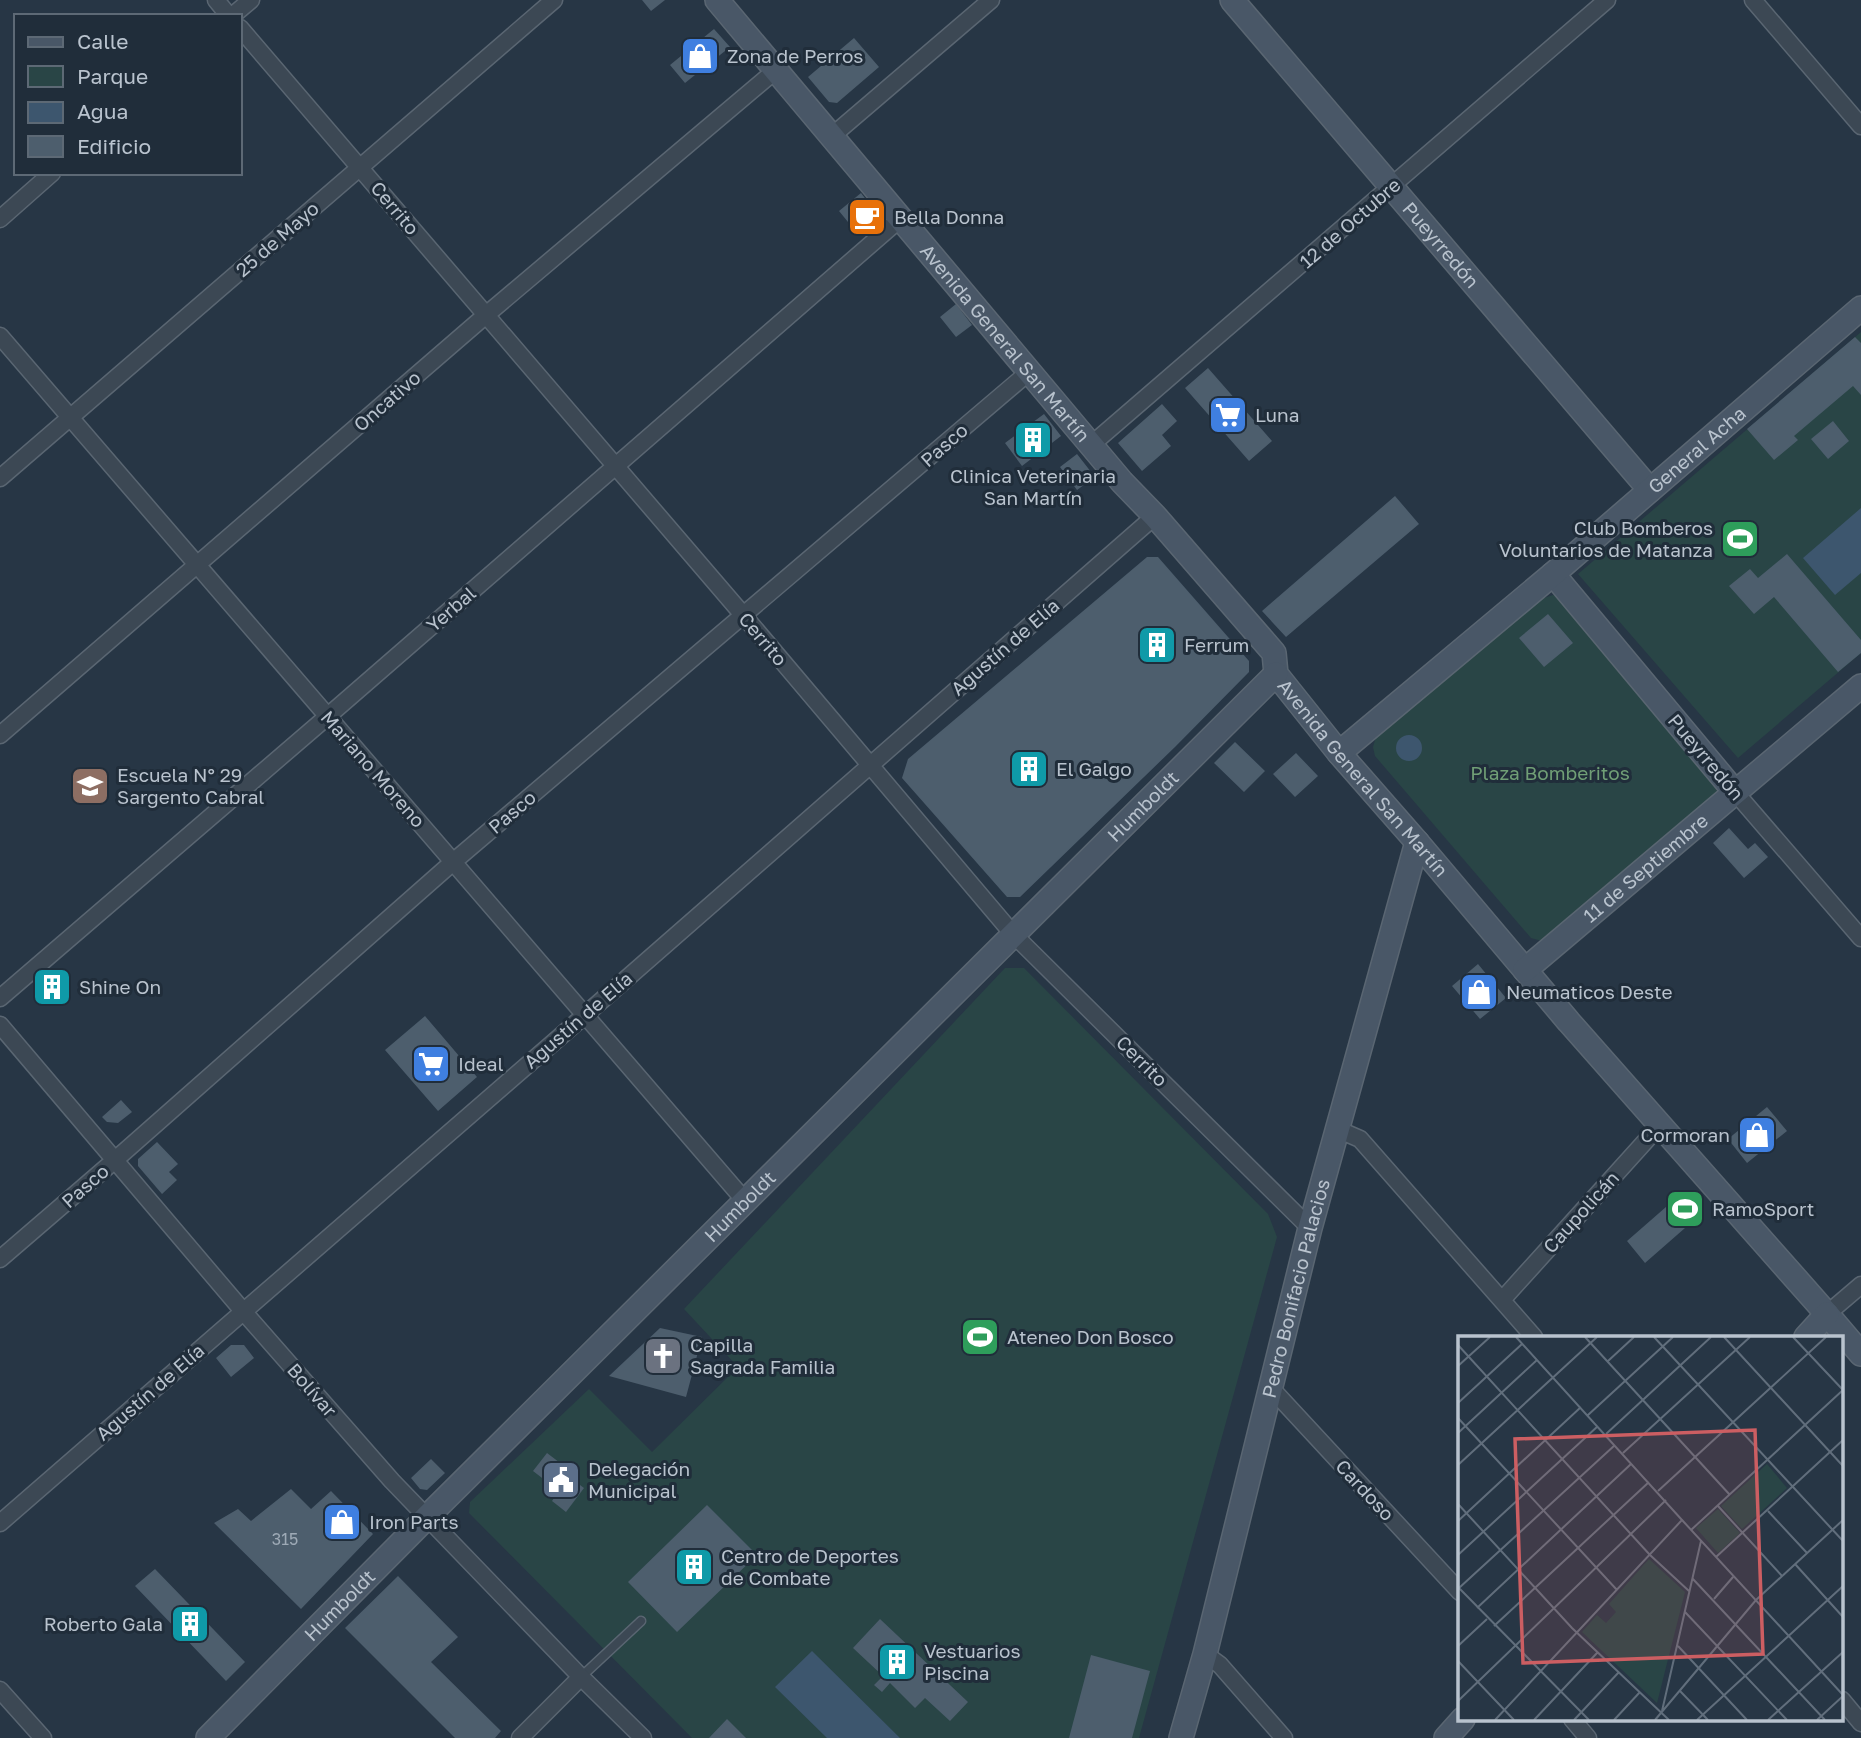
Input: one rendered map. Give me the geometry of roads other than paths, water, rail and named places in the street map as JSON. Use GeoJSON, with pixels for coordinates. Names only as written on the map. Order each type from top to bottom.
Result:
{"type":"FeatureCollection","features":[{"type":"Feature","properties":{"kind":"street"},"geometry":{"type":"LineString","coordinates":[[216,0],[229,14]]}},
{"type":"Feature","properties":{"kind":"street"},"geometry":{"type":"LineString","coordinates":[[234,14],[251,0]]}},
{"type":"Feature","properties":{"kind":"street","name":"25 de Mayo"},"geometry":{"type":"LineString","coordinates":[[0,478],[554,0]]}},
{"type":"Feature","properties":{"kind":"street","name":"Avenida General San Martín"},"geometry":{"type":"LineString","coordinates":[[717,0],[1122,482],[1274,653],[1276,674],[1339,753],[1861,1354]]}},
{"type":"Feature","properties":{"kind":"street"},"geometry":{"type":"LineString","coordinates":[[832,136],[991,0]]}},
{"type":"Feature","properties":{"kind":"street","name":"Pueyrredón"},"geometry":{"type":"LineString","coordinates":[[1232,0],[1650,490]]}},
{"type":"Feature","properties":{"kind":"street","name":"12 de Octubre"},"geometry":{"type":"LineString","coordinates":[[1091,445],[1607,0]]}},
{"type":"Feature","properties":{"kind":"street"},"geometry":{"type":"LineString","coordinates":[[1753,0],[1861,126]]}},
{"type":"Feature","properties":{"kind":"street","name":"Cerrito"},"geometry":{"type":"LineString","coordinates":[[242,30],[1013,934],[1310,1228]]}},
{"type":"Feature","properties":{"kind":"street","name":"Oncativo"},"geometry":{"type":"LineString","coordinates":[[0,735],[486,315],[776,70]]}},
{"type":"Feature","properties":{"kind":"street"},"geometry":{"type":"LineString","coordinates":[[0,219],[50,175]]}},
{"type":"Feature","properties":{"kind":"street","name":"Yerbal"},"geometry":{"type":"LineString","coordinates":[[0,998],[901,218]]}},
{"type":"Feature","properties":{"kind":"street","name":"General Acha"},"geometry":{"type":"LineString","coordinates":[[1339,753],[1553,574],[1861,309]]}},
{"type":"Feature","properties":{"kind":"street","name":"Mariano Moreno"},"geometry":{"type":"LineString","coordinates":[[0,335],[746,1202]]}},
{"type":"Feature","properties":{"kind":"street","name":"Pasco"},"geometry":{"type":"LineString","coordinates":[[0,1259],[453,862],[1029,372]]}},
{"type":"Feature","properties":{"kind":"street","name":"Agustín de Elía"},"geometry":{"type":"LineString","coordinates":[[0,1523],[1155,516]]}},
{"type":"Feature","properties":{"kind":"street","name":"Pueyrredón"},"geometry":{"type":"LineString","coordinates":[[1553,574],[1861,938]]}},
{"type":"Feature","properties":{"kind":"street","name":"Humboldt"},"geometry":{"type":"LineString","coordinates":[[208,1738],[1276,674]]}},
{"type":"Feature","properties":{"kind":"street","name":"11 de Septiembre"},"geometry":{"type":"LineString","coordinates":[[1525,970],[1861,686]]}},
{"type":"Feature","properties":{"kind":"street","name":"Pedro Bonifacio Palacios"},"geometry":{"type":"LineString","coordinates":[[1181,1738],[1205,1654],[1310,1228],[1417,842]]}},
{"type":"Feature","properties":{"kind":"street","name":"Bolívar"},"geometry":{"type":"LineString","coordinates":[[0,1025],[243,1311],[392,1481],[643,1738]]}},
{"type":"Feature","properties":{"kind":"street","name":"Caupolicán"},"geometry":{"type":"LineString","coordinates":[[1502,1300],[1660,1125]]}},
{"type":"Feature","properties":{"kind":"street"},"geometry":{"type":"LineString","coordinates":[[1337,1129],[1360,1139],[1534,1336]]}},
{"type":"Feature","properties":{"kind":"street"},"geometry":{"type":"LineString","coordinates":[[1807,1336],[1827,1314],[1861,1285]]}},
{"type":"Feature","properties":{"kind":"street","name":"Cardoso"},"geometry":{"type":"LineString","coordinates":[[1270,1387],[1458,1590]]}},
{"type":"Feature","properties":{"kind":"street"},"geometry":{"type":"LineString","coordinates":[[1205,1654],[1220,1665],[1284,1738]]}},
{"type":"Feature","properties":{"kind":"street"},"geometry":{"type":"LineString","coordinates":[[520,1738],[581,1676]]}},
{"type":"Feature","properties":{"kind":"street"},"geometry":{"type":"LineString","coordinates":[[0,1690],[43,1738]]}},
{"type":"Feature","properties":{"kind":"street"},"geometry":{"type":"LineString","coordinates":[[1843,1701],[1861,1723]]}},
{"type":"Feature","properties":{"kind":"street"},"geometry":{"type":"LineString","coordinates":[[1446,1738],[1462,1720]]}},
{"type":"Feature","properties":{"kind":"street"},"geometry":{"type":"LineString","coordinates":[[1573,1720],[1588,1738]]}},
{"type":"Feature","properties":{"kind":"lane"},"geometry":{"type":"LineString","coordinates":[[581,1676],[641,1621]]}},
{"type":"Feature","properties":{"kind":"water"},"geometry":{"type":"Polygon","coordinates":[[[1861,508],[1861,573],[1835,595],[1803,558],[1861,508]]]}},
{"type":"Feature","properties":{"kind":"water"},"geometry":{"type":"Polygon","coordinates":[[[1409,735],[1418,739],[1422,748],[1418,757],[1409,761],[1400,757],[1396,748],[1400,739],[1409,735]]]}},
{"type":"Feature","properties":{"kind":"water"},"geometry":{"type":"Polygon","coordinates":[[[812,1651],[900,1738],[827,1738],[775,1687],[812,1651]]]}},
{"type":"Feature","properties":{"kind":"place","name":"Zona de Perros"},"geometry":{"type":"Point","coordinates":[700,56]}},
{"type":"Feature","properties":{"kind":"place","name":"Bella Donna"},"geometry":{"type":"Point","coordinates":[867,217]}},
{"type":"Feature","properties":{"kind":"place","name":"Luna"},"geometry":{"type":"Point","coordinates":[1228,415]}},
{"type":"Feature","properties":{"kind":"place","name":"Clinica Veterinaria San Martín"},"geometry":{"type":"Point","coordinates":[1033,440]}},
{"type":"Feature","properties":{"kind":"place","name":"Club Bomberos Voluntarios de Matanza"},"geometry":{"type":"Point","coordinates":[1740,539]}},
{"type":"Feature","properties":{"kind":"place","name":"Ferrum"},"geometry":{"type":"Point","coordinates":[1157,645]}},
{"type":"Feature","properties":{"kind":"place","name":"El Galgo"},"geometry":{"type":"Point","coordinates":[1029,769]}},
{"type":"Feature","properties":{"kind":"place","name":"Escuela N° 29 Sargento Cabral"},"geometry":{"type":"Point","coordinates":[90,786]}},
{"type":"Feature","properties":{"kind":"place","name":"Shine On"},"geometry":{"type":"Point","coordinates":[52,987]}},
{"type":"Feature","properties":{"kind":"place","name":"Neumaticos Deste"},"geometry":{"type":"Point","coordinates":[1479,992]}},
{"type":"Feature","properties":{"kind":"place","name":"Ideal"},"geometry":{"type":"Point","coordinates":[431,1064]}},
{"type":"Feature","properties":{"kind":"place","name":"Cormoran"},"geometry":{"type":"Point","coordinates":[1757,1135]}},
{"type":"Feature","properties":{"kind":"place","name":"RamoSport"},"geometry":{"type":"Point","coordinates":[1685,1209]}},
{"type":"Feature","properties":{"kind":"place","name":"Ateneo Don Bosco"},"geometry":{"type":"Point","coordinates":[980,1337]}},
{"type":"Feature","properties":{"kind":"place","name":"Capilla Sagrada Familia"},"geometry":{"type":"Point","coordinates":[663,1356]}},
{"type":"Feature","properties":{"kind":"place","name":"Delegación Municipal"},"geometry":{"type":"Point","coordinates":[561,1480]}},
{"type":"Feature","properties":{"kind":"place","name":"Iron Parts"},"geometry":{"type":"Point","coordinates":[342,1522]}},
{"type":"Feature","properties":{"kind":"place","name":"Centro de Deportes de Combate"},"geometry":{"type":"Point","coordinates":[694,1567]}},
{"type":"Feature","properties":{"kind":"place","name":"Roberto Gala"},"geometry":{"type":"Point","coordinates":[190,1624]}},
{"type":"Feature","properties":{"kind":"place","name":"Vestuarios Piscina"},"geometry":{"type":"Point","coordinates":[897,1662]}},
{"type":"Feature","properties":{"kind":"park label","name":"Plaza Bomberitos"},"geometry":{"type":"Point","coordinates":[1550,773]}}]}
